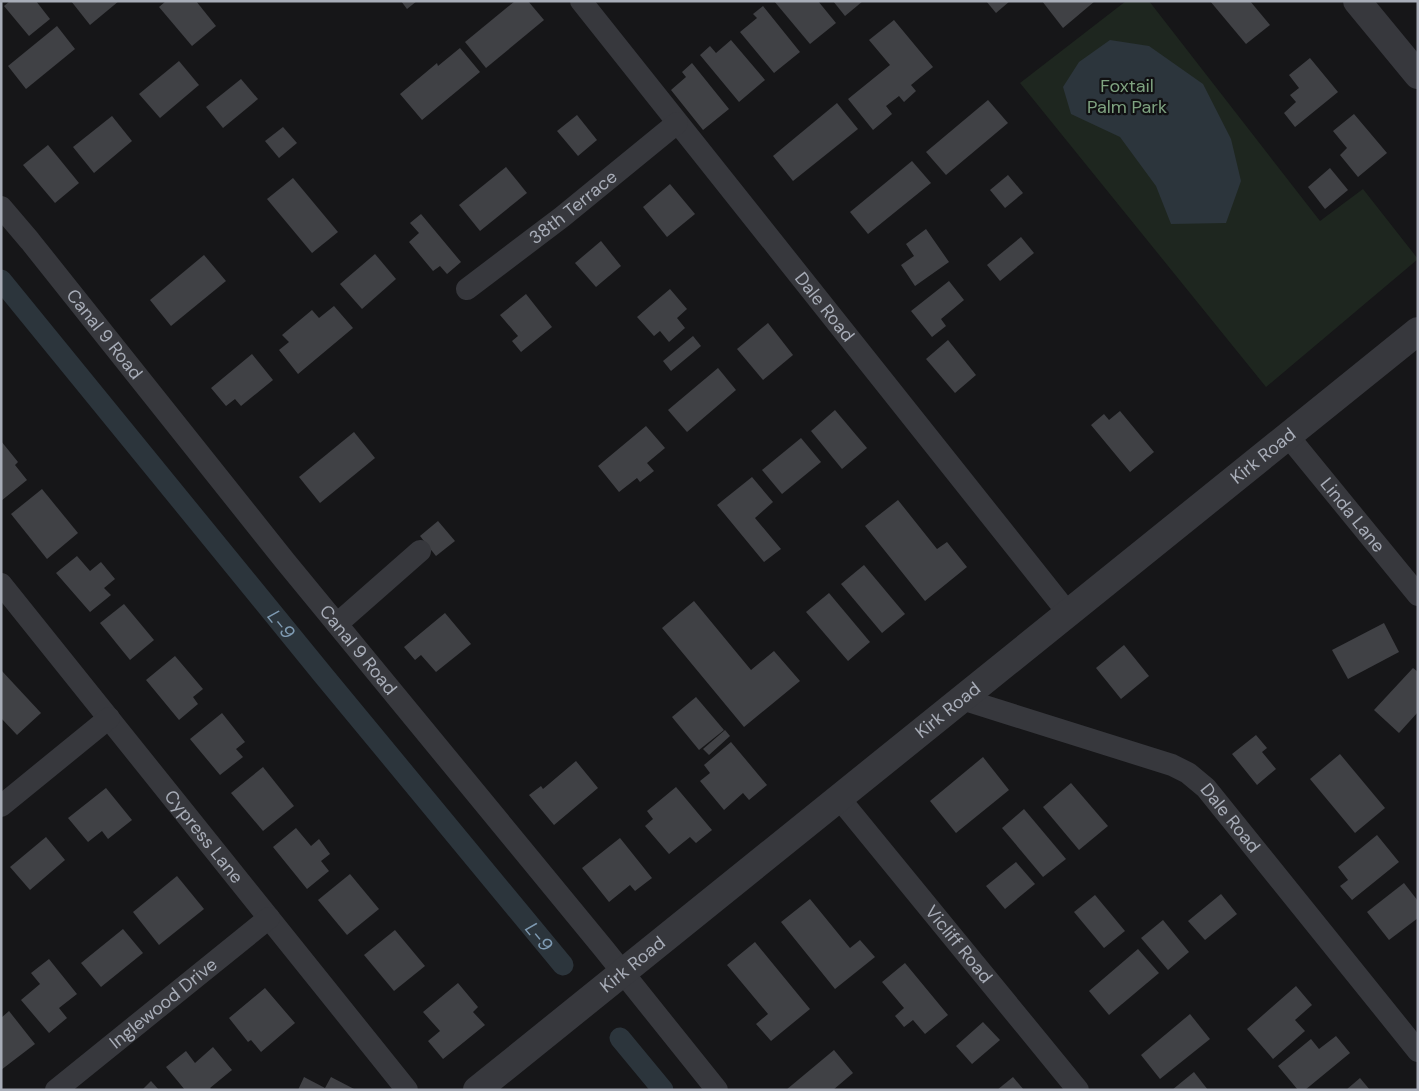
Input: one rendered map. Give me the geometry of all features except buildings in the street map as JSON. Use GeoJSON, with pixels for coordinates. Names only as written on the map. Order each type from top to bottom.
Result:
{"type":"FeatureCollection","features":[{"type":"Feature","properties":{"kind":"street","name":"Dale Road"},"geometry":{"type":"LineString","coordinates":[[581,1],[1068,613]]}},
{"type":"Feature","properties":{"kind":"street"},"geometry":{"type":"LineString","coordinates":[[1357,1],[1418,75]]}},
{"type":"Feature","properties":{"kind":"street","name":"38th Terrace"},"geometry":{"type":"LineString","coordinates":[[467,289],[562,217],[678,123]]}},
{"type":"Feature","properties":{"kind":"street","name":"Canal 9 Road"},"geometry":{"type":"LineString","coordinates":[[1,207],[337,624],[623,972],[717,1090]]}},
{"type":"Feature","properties":{"kind":"street","name":"Kirk Road"},"geometry":{"type":"LineString","coordinates":[[477,1090],[1418,331]]}},
{"type":"Feature","properties":{"kind":"street","name":"Linda Lane"},"geometry":{"type":"LineString","coordinates":[[1288,436],[1418,595]]}},
{"type":"Feature","properties":{"kind":"street"},"geometry":{"type":"LineString","coordinates":[[337,624],[420,551]]}},
{"type":"Feature","properties":{"kind":"street","name":"Cypress Lane"},"geometry":{"type":"LineString","coordinates":[[1,584],[407,1090]]}},
{"type":"Feature","properties":{"kind":"street","name":"Dale Road"},"geometry":{"type":"LineString","coordinates":[[962,699],[1172,765],[1188,773],[1206,788],[1418,1052]]}},
{"type":"Feature","properties":{"kind":"street"},"geometry":{"type":"LineString","coordinates":[[1,806],[109,718]]}},
{"type":"Feature","properties":{"kind":"street","name":"Vicliff Road"},"geometry":{"type":"LineString","coordinates":[[839,798],[1078,1090]]}},
{"type":"Feature","properties":{"kind":"street","name":"Inglewood Drive"},"geometry":{"type":"LineString","coordinates":[[56,1090],[269,918]]}},
{"type":"Feature","properties":{"kind":"green space","name":"Foxtail Palm Park"},"geometry":{"type":"Polygon","coordinates":[[[1126,1],[1149,1],[1320,221],[1363,189],[1418,259],[1266,387],[1020,83],[1126,1]]]}},
{"type":"Feature","properties":{"kind":"shaded area"},"geometry":{"type":"Polygon","coordinates":[[[1110,40],[1149,46],[1203,84],[1231,139],[1241,181],[1226,223],[1171,224],[1156,186],[1120,137],[1071,114],[1063,87],[1079,62],[1110,40]]]}},
{"type":"Feature","properties":{"kind":"waterway","name":"L-9"},"geometry":{"type":"LineString","coordinates":[[1,280],[563,965]]}},
{"type":"Feature","properties":{"kind":"waterway","name":"L-9"},"geometry":{"type":"LineString","coordinates":[[620,1038],[663,1090]]}}]}
